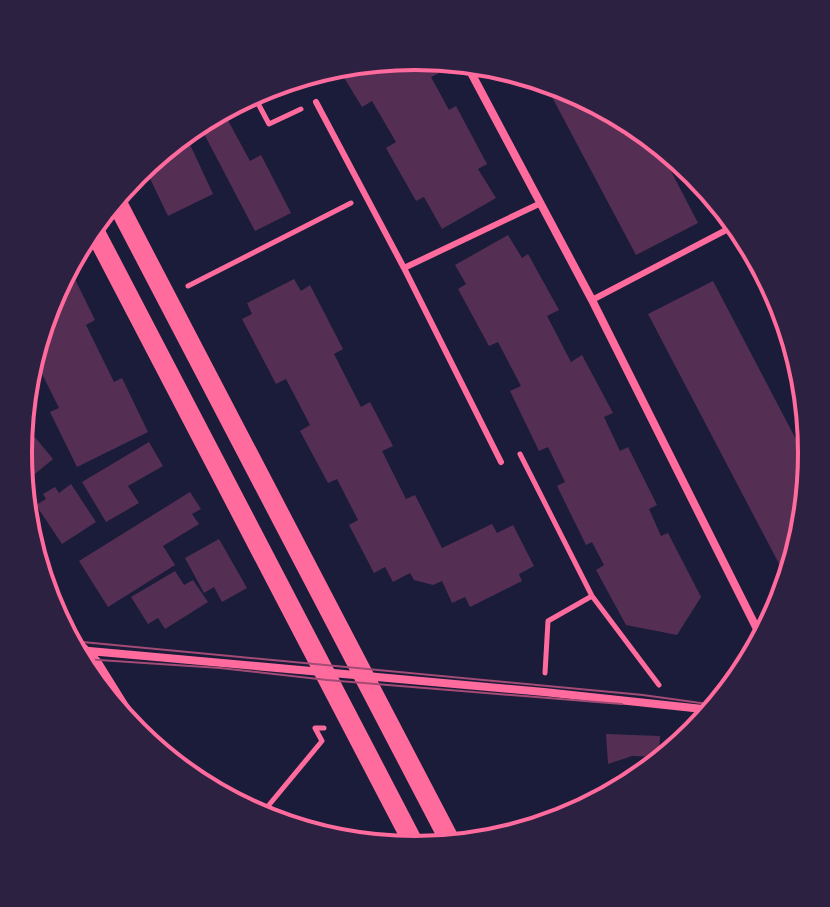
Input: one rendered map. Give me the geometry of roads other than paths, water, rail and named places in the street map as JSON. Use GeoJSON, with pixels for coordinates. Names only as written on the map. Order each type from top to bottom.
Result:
{"type":"FeatureCollection","features":[{"type":"Feature","properties":{"kind":"main road"},"geometry":{"type":"LineString","coordinates":[[120,209],[447,835]]}},
{"type":"Feature","properties":{"kind":"main road"},"geometry":{"type":"LineString","coordinates":[[98,239],[410,836]]}},
{"type":"Feature","properties":{"kind":"street"},"geometry":{"type":"LineString","coordinates":[[472,75],[542,202],[756,628]]}},
{"type":"Feature","properties":{"kind":"street"},"geometry":{"type":"LineString","coordinates":[[84,647],[116,692]]}},
{"type":"Feature","properties":{"kind":"street"},"geometry":{"type":"LineString","coordinates":[[89,651],[573,694],[700,709]]}},
{"type":"Feature","properties":{"kind":"lane"},"geometry":{"type":"LineString","coordinates":[[316,102],[501,462]]}},
{"type":"Feature","properties":{"kind":"lane"},"geometry":{"type":"LineString","coordinates":[[404,268],[542,202]]}},
{"type":"Feature","properties":{"kind":"lane"},"geometry":{"type":"LineString","coordinates":[[592,300],[726,230]]}},
{"type":"Feature","properties":{"kind":"tram line"},"geometry":{"type":"LineString","coordinates":[[81,642],[643,695],[705,704]]}},
{"type":"Feature","properties":{"kind":"tram line"},"geometry":{"type":"LineString","coordinates":[[93,660],[622,704]]}}]}
